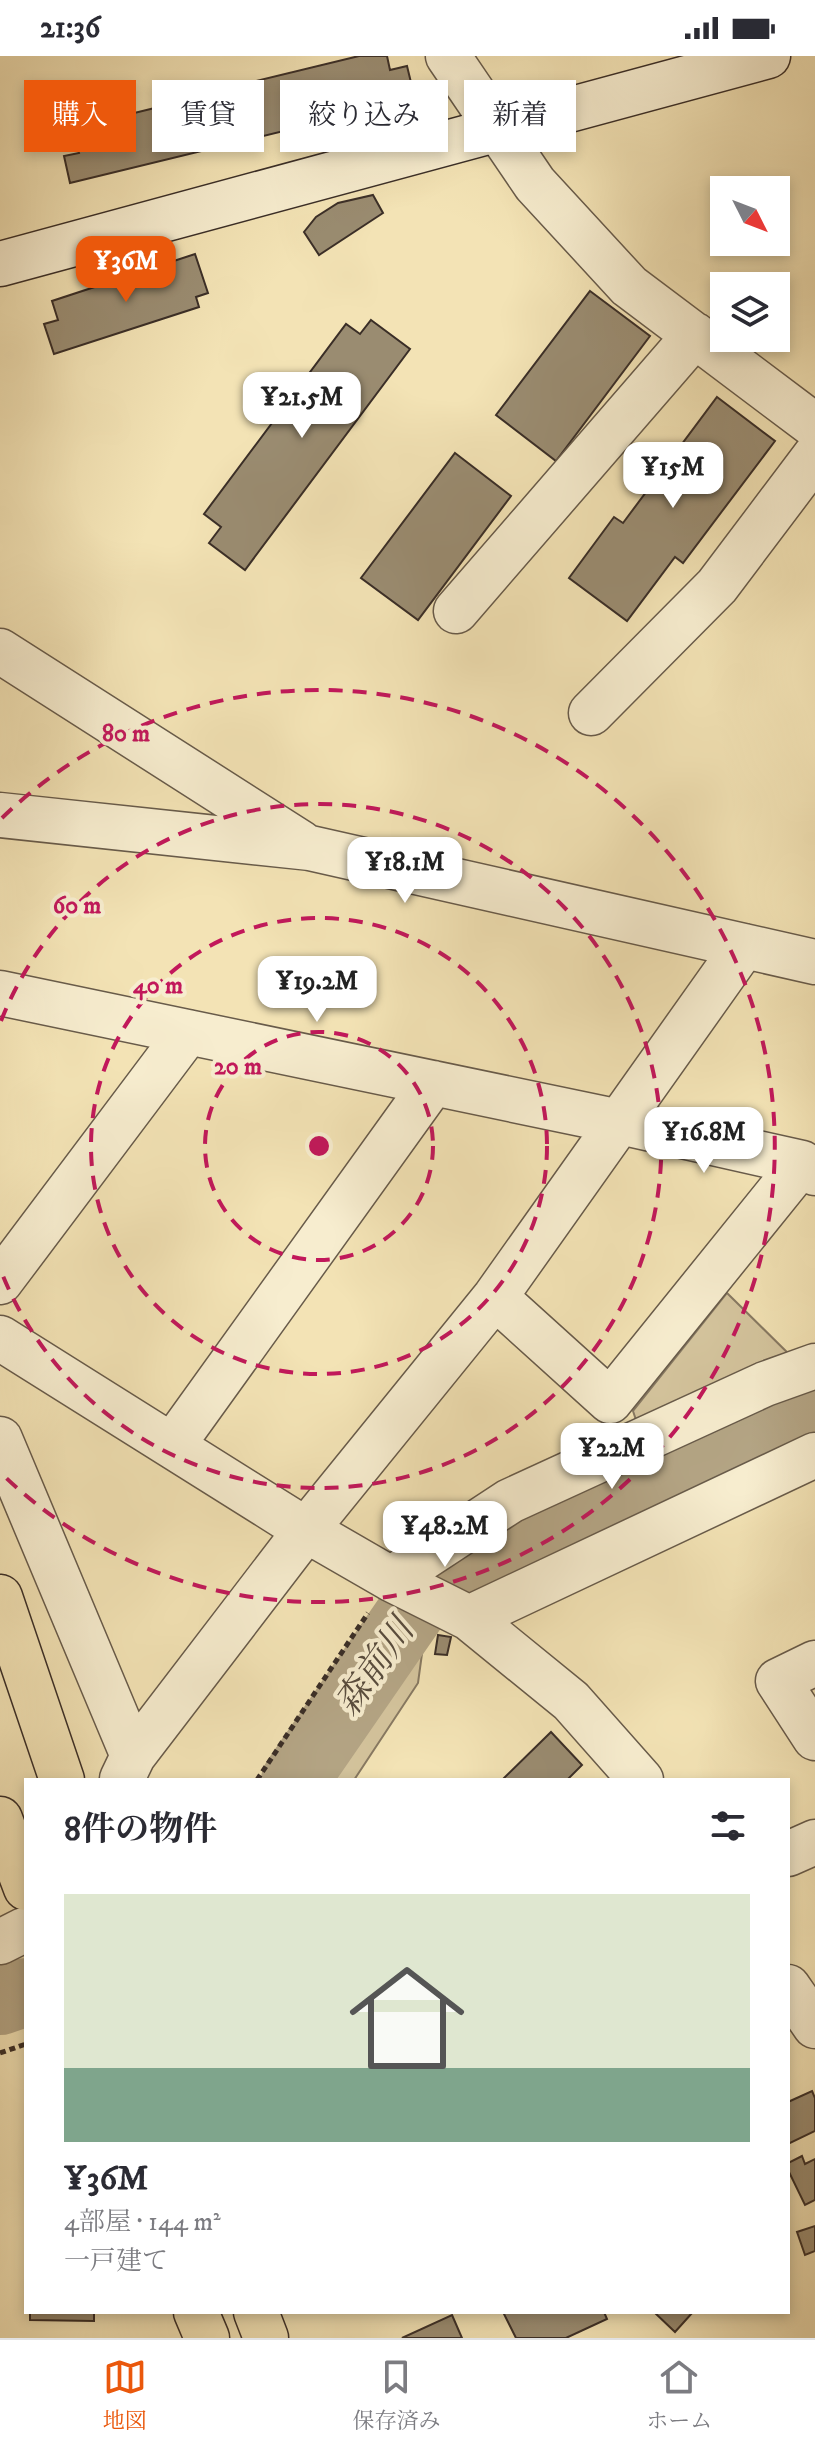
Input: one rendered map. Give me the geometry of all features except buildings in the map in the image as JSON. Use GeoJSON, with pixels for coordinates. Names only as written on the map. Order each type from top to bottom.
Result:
{"type":"FeatureCollection","features":[{"type":"Feature","properties":{"kind":"highway"},"geometry":{"type":"LineString","coordinates":[[0,1597],[61,1778]]}},
{"type":"Feature","properties":{"kind":"highway"},"geometry":{"type":"LineString","coordinates":[[0,1819],[17,1920]]}},
{"type":"Feature","properties":{"kind":"highway"},"geometry":{"type":"LineString","coordinates":[[197,2314],[207,2338]]}},
{"type":"Feature","properties":{"kind":"highway"},"geometry":{"type":"LineString","coordinates":[[257,2314],[266,2338]]}},
{"type":"Feature","properties":{"kind":"street"},"geometry":{"type":"LineString","coordinates":[[448,56],[464,80]]}},
{"type":"Feature","properties":{"kind":"street"},"geometry":{"type":"LineString","coordinates":[[576,108],[768,56]]}},
{"type":"Feature","properties":{"kind":"street"},"geometry":{"type":"LineString","coordinates":[[0,264],[464,138]]}},
{"type":"Feature","properties":{"kind":"street"},"geometry":{"type":"LineString","coordinates":[[513,152],[535,184],[629,286],[815,426]]}},
{"type":"Feature","properties":{"kind":"street"},"geometry":{"type":"LineString","coordinates":[[456,611],[695,335]]}},
{"type":"Feature","properties":{"kind":"street"},"geometry":{"type":"LineString","coordinates":[[591,713],[717,586],[815,456]]}},
{"type":"Feature","properties":{"kind":"street"},"geometry":{"type":"LineString","coordinates":[[0,651],[310,848]]}},
{"type":"Feature","properties":{"kind":"street"},"geometry":{"type":"LineString","coordinates":[[1,818],[310,848],[815,962]]}},
{"type":"Feature","properties":{"kind":"street"},"geometry":{"type":"LineString","coordinates":[[127,1768],[306,1530],[495,1297],[744,946]]}},
{"type":"Feature","properties":{"kind":"street"},"geometry":{"type":"LineString","coordinates":[[0,993],[620,1122],[808,1168],[610,1401],[495,1297]]}},
{"type":"Feature","properties":{"kind":"street"},"geometry":{"type":"LineString","coordinates":[[0,1282],[188,1032]]}},
{"type":"Feature","properties":{"kind":"street"},"geometry":{"type":"LineString","coordinates":[[172,1446],[433,1083]]}},
{"type":"Feature","properties":{"kind":"street"},"geometry":{"type":"LineString","coordinates":[[0,1338],[306,1530],[391,1579],[469,1618],[571,1701],[639,1778]]}},
{"type":"Feature","properties":{"kind":"street"},"geometry":{"type":"LineString","coordinates":[[391,1579],[510,1501],[765,1384],[815,1366]]}},
{"type":"Feature","properties":{"kind":"street"},"geometry":{"type":"LineString","coordinates":[[0,1439],[127,1768]]}},
{"type":"Feature","properties":{"kind":"street"},"geometry":{"type":"LineString","coordinates":[[469,1618],[815,1455]]}},
{"type":"Feature","properties":{"kind":"street"},"geometry":{"type":"LineString","coordinates":[[815,1663],[778,1681],[815,1738]]}},
{"type":"Feature","properties":{"kind":"street"},"geometry":{"type":"LineString","coordinates":[[790,1853],[815,1842]]}},
{"type":"Feature","properties":{"kind":"street"},"geometry":{"type":"LineString","coordinates":[[790,1990],[815,2026]]}},
{"type":"Feature","properties":{"kind":"path"},"geometry":{"type":"LineString","coordinates":[[258,1778],[391,1579]]}},
{"type":"Feature","properties":{"kind":"path"},"geometry":{"type":"LineString","coordinates":[[0,2053],[24,2045]]}},
{"type":"Feature","properties":{"kind":"shaded area"},"geometry":{"type":"Polygon","coordinates":[[[727,1293],[801,1366],[641,1435],[633,1411],[727,1293]]]}},
{"type":"Feature","properties":{"kind":"shaded area"},"geometry":{"type":"Polygon","coordinates":[[[424,1639],[418,1683],[355,1778],[303,1778],[397,1640],[424,1639]]]}},
{"type":"Feature","properties":{"kind":"waterway","name":"森前川"},"geometry":{"type":"LineString","coordinates":[[296,1778],[415,1606],[464,1565],[521,1534],[815,1408]]}},
{"type":"Feature","properties":{"kind":"waterway","name":"森前川"},"geometry":{"type":"LineString","coordinates":[[0,2001],[24,1993]]}}]}
